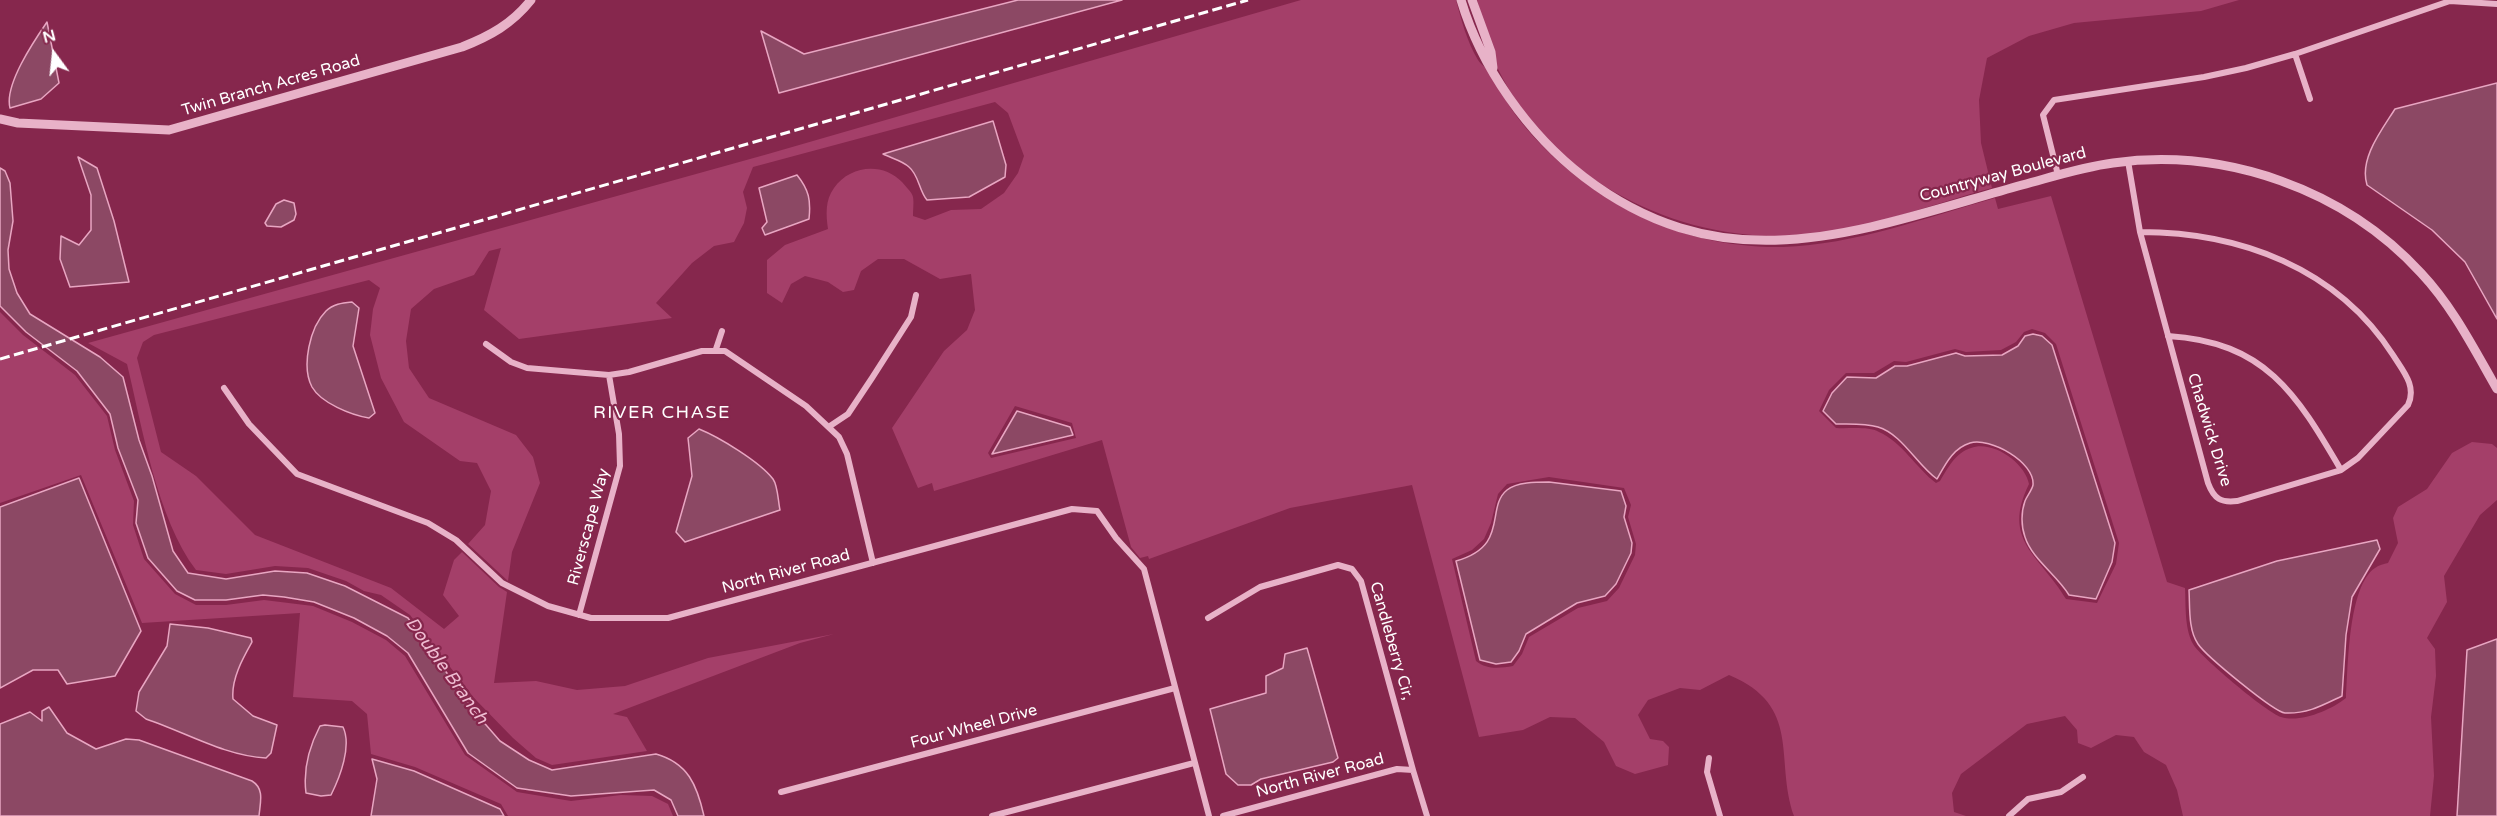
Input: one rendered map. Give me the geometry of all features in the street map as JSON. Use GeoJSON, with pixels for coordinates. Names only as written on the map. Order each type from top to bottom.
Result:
{"type":"FeatureCollection","features":[{"type":"Feature","properties":{"kind":"street","name":"Twin Branch Acres Road"},"geometry":{"type":"LineString","coordinates":[[0,119],[18,123],[169,130],[462,47],[488,37],[516,19],[531,0]]}},
{"type":"Feature","properties":{"kind":"street","name":"Countryway Boulevard"},"geometry":{"type":"LineString","coordinates":[[1461,0],[1482,57],[1492,68],[1506,93],[1542,139],[1559,157],[1604,192],[1667,223],[1715,236],[1783,242],[1831,237],[2058,175],[2128,161],[2188,160],[2243,170],[2289,183],[2350,214],[2387,242],[2421,273],[2450,310],[2497,389]]}},
{"type":"Feature","properties":{"kind":"street","name":"Countryway Boulevard"},"geometry":{"type":"LineString","coordinates":[[1472,0],[1491,52],[1492,68]]}},
{"type":"Feature","properties":{"kind":"street"},"geometry":{"type":"LineString","coordinates":[[2058,175],[2043,115],[2054,100],[2204,77],[2295,54],[2450,1],[2480,0],[2497,4]]}},
{"type":"Feature","properties":{"kind":"street"},"geometry":{"type":"LineString","coordinates":[[2295,54],[2310,99]]}},
{"type":"Feature","properties":{"kind":"street","name":"Chadwick Drive"},"geometry":{"type":"LineString","coordinates":[[2128,161],[2140,232],[2208,483],[2216,498],[2223,502],[2237,501],[2341,470],[2358,458],[2412,397],[2407,378],[2384,342],[2337,294],[2307,272],[2271,254],[2206,236],[2140,232]]}},
{"type":"Feature","properties":{"kind":"street"},"geometry":{"type":"LineString","coordinates":[[830,426],[848,414],[878,369],[911,317],[915,295]]}},
{"type":"Feature","properties":{"kind":"street"},"geometry":{"type":"LineString","coordinates":[[716,350],[722,331]]}},
{"type":"Feature","properties":{"kind":"street"},"geometry":{"type":"LineString","coordinates":[[2168,336],[2209,342],[2241,354],[2267,370],[2297,399],[2341,470]]}},
{"type":"Feature","properties":{"kind":"street"},"geometry":{"type":"LineString","coordinates":[[486,344],[511,362],[527,368],[609,375],[716,350],[725,351],[830,426],[847,454],[873,563]]}},
{"type":"Feature","properties":{"kind":"street","name":"Riverscape Way"},"geometry":{"type":"LineString","coordinates":[[579,615],[620,466],[619,434],[609,375]]}},
{"type":"Feature","properties":{"kind":"street","name":"North River Road"},"geometry":{"type":"LineString","coordinates":[[224,388],[249,424],[297,474],[428,524],[456,540],[502,583],[548,606],[591,618],[668,618],[1072,508],[1096,511],[1116,538],[1144,569],[1209,816]]}},
{"type":"Feature","properties":{"kind":"street","name":"Candleberry Cir,"},"geometry":{"type":"LineString","coordinates":[[1208,618],[1248,593],[1272,582],[1338,565],[1352,569],[1361,581],[1413,770]]}},
{"type":"Feature","properties":{"kind":"street","name":"Four Wheel Drive"},"geometry":{"type":"LineString","coordinates":[[781,792],[1175,688]]}},
{"type":"Feature","properties":{"kind":"street"},"geometry":{"type":"LineString","coordinates":[[1709,758],[1707,772],[1720,816]]}},
{"type":"Feature","properties":{"kind":"street"},"geometry":{"type":"LineString","coordinates":[[992,816],[1194,763]]}},
{"type":"Feature","properties":{"kind":"street","name":"North River Road"},"geometry":{"type":"LineString","coordinates":[[1223,816],[1397,769],[1413,770]]}},
{"type":"Feature","properties":{"kind":"street"},"geometry":{"type":"LineString","coordinates":[[1413,770],[1427,816]]}},
{"type":"Feature","properties":{"kind":"street"},"geometry":{"type":"LineString","coordinates":[[2009,816],[2028,799],[2061,792],[2082,777]]}},
{"type":"Feature","properties":{"kind":"shaded area"},"geometry":{"type":"Polygon","coordinates":[[[1018,0],[1122,0],[779,93],[761,31],[804,54],[1018,0]]]}},
{"type":"Feature","properties":{"kind":"shaded area"},"geometry":{"type":"Polygon","coordinates":[[[1301,0],[1456,0],[1462,23],[1478,60],[1490,73],[1521,122],[1546,150],[1605,197],[1638,215],[1672,229],[1708,239],[1745,245],[1783,247],[1810,245],[1863,236],[1995,198],[1998,209],[2051,196],[2167,582],[2185,588],[2186,619],[2191,641],[2201,654],[2223,674],[2273,713],[2289,718],[2306,717],[2324,711],[2346,698],[2354,609],[2366,578],[2377,567],[2388,563],[2398,543],[2393,518],[2398,507],[2427,489],[2452,453],[2472,442],[2492,444],[2497,448],[2497,500],[2480,515],[2444,576],[2447,602],[2427,638],[2435,649],[2436,676],[2431,717],[2434,776],[2430,816],[2183,816],[2177,790],[2166,765],[2144,752],[2134,737],[2116,735],[2091,748],[2078,743],[2077,730],[2065,716],[2027,724],[1961,774],[1952,793],[1954,812],[1966,816],[1794,816],[1788,795],[1782,736],[1777,718],[1768,702],[1752,688],[1729,675],[1700,690],[1680,688],[1648,700],[1638,715],[1650,739],[1663,741],[1669,747],[1668,765],[1635,774],[1616,766],[1604,742],[1575,718],[1550,717],[1523,730],[1479,737],[1412,485],[1290,508],[1149,559],[1148,556],[1140,558],[1131,547],[1102,440],[934,491],[932,483],[918,488],[892,428],[944,351],[967,330],[975,310],[971,274],[940,279],[904,259],[878,259],[861,271],[854,290],[843,292],[828,282],[805,276],[791,284],[782,303],[767,293],[767,260],[785,245],[828,229],[827,208],[831,193],[841,180],[858,171],[876,169],[894,176],[912,195],[913,216],[925,220],[951,210],[981,209],[1004,193],[1018,173],[1024,156],[1008,113],[995,102],[753,167],[743,192],[747,208],[744,223],[734,242],[714,246],[692,263],[656,303],[672,318],[519,339],[484,310],[501,248],[489,251],[474,275],[434,289],[411,309],[406,341],[409,368],[429,398],[516,435],[533,457],[540,483],[512,552],[508,581],[468,544],[485,525],[491,491],[477,463],[460,461],[404,422],[381,378],[370,335],[373,309],[380,288],[369,280],[154,335],[143,342],[137,358],[161,452],[196,476],[255,535],[391,588],[444,629],[459,616],[443,595],[454,560],[462,552],[507,592],[494,683],[536,681],[577,690],[625,686],[708,658],[834,634],[800,643],[613,714],[627,717],[647,751],[552,765],[536,758],[513,738],[474,698],[410,615],[381,595],[364,591],[346,581],[308,568],[275,566],[226,574],[196,570],[182,549],[161,499],[152,471],[127,364],[88,343],[768,154],[1301,0]],[[2032,329],[2024,332],[2016,342],[2001,350],[1966,352],[1955,349],[1906,362],[1894,361],[1874,373],[1846,373],[1829,390],[1819,411],[1836,428],[1869,429],[1887,436],[1936,483],[1940,481],[1956,457],[1965,450],[1980,446],[1989,447],[2007,455],[2021,468],[2029,484],[2021,504],[2019,520],[2027,546],[2066,599],[2097,603],[2116,564],[2119,543],[2056,344],[2045,333],[2032,329]],[[1015,406],[988,453],[991,458],[1076,438],[1072,423],[1015,406]],[[1549,477],[1507,484],[1498,494],[1491,523],[1484,539],[1472,550],[1452,559],[1476,661],[1494,668],[1513,666],[1522,654],[1529,637],[1578,608],[1607,601],[1619,588],[1635,555],[1636,544],[1628,517],[1631,505],[1624,488],[1549,477]]]}},
{"type":"Feature","properties":{"kind":"shaded area"},"geometry":{"type":"Polygon","coordinates":[[[1477,0],[2239,0],[2201,11],[2074,23],[2029,36],[1987,58],[1979,100],[1981,143],[1992,188],[1900,215],[1830,232],[1761,236],[1715,230],[1670,217],[1627,199],[1588,175],[1552,145],[1522,109],[1498,69],[1477,0]]]}},
{"type":"Feature","properties":{"kind":"shaded area"},"geometry":{"type":"Polygon","coordinates":[[[47,22],[59,83],[41,99],[10,108],[9,98],[16,76],[28,51],[47,22]]]}},
{"type":"Feature","properties":{"kind":"shaded area"},"geometry":{"type":"Polygon","coordinates":[[[2497,83],[2497,319],[2465,262],[2432,230],[2367,185],[2365,175],[2373,145],[2395,109],[2497,83]]]}},
{"type":"Feature","properties":{"kind":"shaded area"},"geometry":{"type":"Polygon","coordinates":[[[993,121],[1006,165],[1005,177],[969,197],[927,200],[912,170],[904,163],[883,154],[993,121]]]}},
{"type":"Feature","properties":{"kind":"shaded area"},"geometry":{"type":"Polygon","coordinates":[[[78,157],[97,168],[114,221],[129,282],[70,287],[60,259],[61,236],[79,245],[91,230],[91,195],[78,157]]]}},
{"type":"Feature","properties":{"kind":"shaded area"},"geometry":{"type":"Polygon","coordinates":[[[0,168],[5,171],[10,183],[13,221],[8,250],[9,269],[17,293],[30,314],[100,357],[123,377],[139,440],[152,476],[173,551],[188,573],[226,579],[275,571],[307,573],[345,586],[408,618],[473,710],[500,741],[529,760],[552,770],[656,754],[676,763],[683,769],[694,785],[704,816],[678,816],[671,800],[654,790],[571,796],[517,788],[468,753],[408,653],[387,636],[354,618],[314,602],[263,595],[226,600],[195,600],[177,591],[148,558],[136,523],[138,500],[118,448],[110,414],[77,371],[26,332],[0,306],[0,168]]]}},
{"type":"Feature","properties":{"kind":"shaded area"},"geometry":{"type":"Polygon","coordinates":[[[797,175],[808,196],[809,219],[765,235],[762,228],[767,222],[759,188],[797,175]]]}},
{"type":"Feature","properties":{"kind":"shaded area"},"geometry":{"type":"Polygon","coordinates":[[[284,200],[294,203],[296,214],[294,220],[281,227],[267,226],[265,223],[276,204],[284,200]]]}},
{"type":"Feature","properties":{"kind":"shaded area"},"geometry":{"type":"Polygon","coordinates":[[[352,302],[359,308],[353,346],[375,413],[369,418],[345,411],[322,398],[312,387],[307,369],[309,347],[320,318],[332,307],[352,302]]]}},
{"type":"Feature","properties":{"kind":"shaded area"},"geometry":{"type":"Polygon","coordinates":[[[0,312],[23,335],[75,375],[107,416],[115,450],[134,501],[133,525],[144,559],[175,594],[196,605],[226,605],[264,600],[313,606],[352,622],[386,640],[405,656],[465,755],[517,792],[571,801],[621,795],[652,796],[668,804],[673,816],[508,816],[501,804],[415,767],[371,754],[367,714],[352,701],[293,697],[300,613],[142,623],[81,475],[0,503],[0,312]]]}},
{"type":"Feature","properties":{"kind":"shaded area"},"geometry":{"type":"Polygon","coordinates":[[[2033,334],[2042,336],[2052,345],[2115,543],[2112,562],[2096,599],[2069,595],[2028,545],[2022,514],[2025,501],[2032,489],[2032,476],[2027,468],[2010,453],[1979,442],[1964,445],[1946,463],[1937,479],[1895,436],[1887,431],[1868,425],[1836,424],[1823,411],[1832,393],[1847,377],[1876,378],[1895,366],[1907,366],[1956,353],[1965,356],[2002,355],[2018,346],[2025,336],[2033,334]]]}},
{"type":"Feature","properties":{"kind":"shaded area"},"geometry":{"type":"Polygon","coordinates":[[[1017,411],[1070,427],[1073,435],[992,454],[1017,411]]]}},
{"type":"Feature","properties":{"kind":"shaded area"},"geometry":{"type":"Polygon","coordinates":[[[699,429],[739,451],[767,472],[776,486],[780,510],[685,542],[676,532],[692,476],[688,438],[699,429]]]}},
{"type":"Feature","properties":{"kind":"shaded area"},"geometry":{"type":"Polygon","coordinates":[[[79,478],[141,631],[115,676],[67,684],[58,670],[33,670],[0,688],[0,507],[79,478]]]}},
{"type":"Feature","properties":{"kind":"shaded area"},"geometry":{"type":"Polygon","coordinates":[[[1549,482],[1621,491],[1626,506],[1624,517],[1632,543],[1631,553],[1616,584],[1605,596],[1577,603],[1526,634],[1519,651],[1511,662],[1496,664],[1480,660],[1456,561],[1473,554],[1484,546],[1494,527],[1497,507],[1507,490],[1521,484],[1549,482]]]}},
{"type":"Feature","properties":{"kind":"shaded area"},"geometry":{"type":"Polygon","coordinates":[[[2377,540],[2380,549],[2352,597],[2346,635],[2342,696],[2322,706],[2285,713],[2240,683],[2198,644],[2190,618],[2189,590],[2277,561],[2377,540]]]}},
{"type":"Feature","properties":{"kind":"shaded area"},"geometry":{"type":"Polygon","coordinates":[[[170,624],[208,628],[251,638],[252,642],[236,676],[233,699],[253,716],[277,725],[271,753],[266,758],[220,748],[146,719],[136,711],[139,692],[167,646],[170,624]]]}},
{"type":"Feature","properties":{"kind":"shaded area"},"geometry":{"type":"Polygon","coordinates":[[[2497,639],[2497,816],[2457,816],[2467,650],[2497,639]]]}},
{"type":"Feature","properties":{"kind":"shaded area"},"geometry":{"type":"Polygon","coordinates":[[[1307,648],[1338,758],[1333,762],[1261,779],[1251,785],[1238,785],[1226,774],[1210,709],[1266,693],[1266,676],[1283,668],[1285,654],[1307,648]]]}},
{"type":"Feature","properties":{"kind":"shaded area"},"geometry":{"type":"Polygon","coordinates":[[[49,707],[67,733],[96,749],[126,739],[139,740],[252,781],[260,792],[259,816],[0,816],[0,724],[30,712],[42,721],[42,711],[49,707]]]}},
{"type":"Feature","properties":{"kind":"shaded area"},"geometry":{"type":"Polygon","coordinates":[[[320,726],[343,727],[346,752],[331,795],[321,796],[306,793],[305,776],[313,742],[320,726]]]}},
{"type":"Feature","properties":{"kind":"shaded area"},"geometry":{"type":"Polygon","coordinates":[[[372,759],[414,771],[500,809],[504,816],[371,816],[377,779],[372,759]]]}},
{"type":"Feature","properties":{"kind":"railway"},"geometry":{"type":"LineString","coordinates":[[0,359],[1248,0]]}},
{"type":"Feature","properties":{"kind":"district","name":"RIVER CHASE"},"geometry":{"type":"Point","coordinates":[662,413]}},
{"type":"Feature","properties":{"kind":"water label","name":"Double Branch"},"geometry":{"type":"Point","coordinates":[446,671]}}]}
